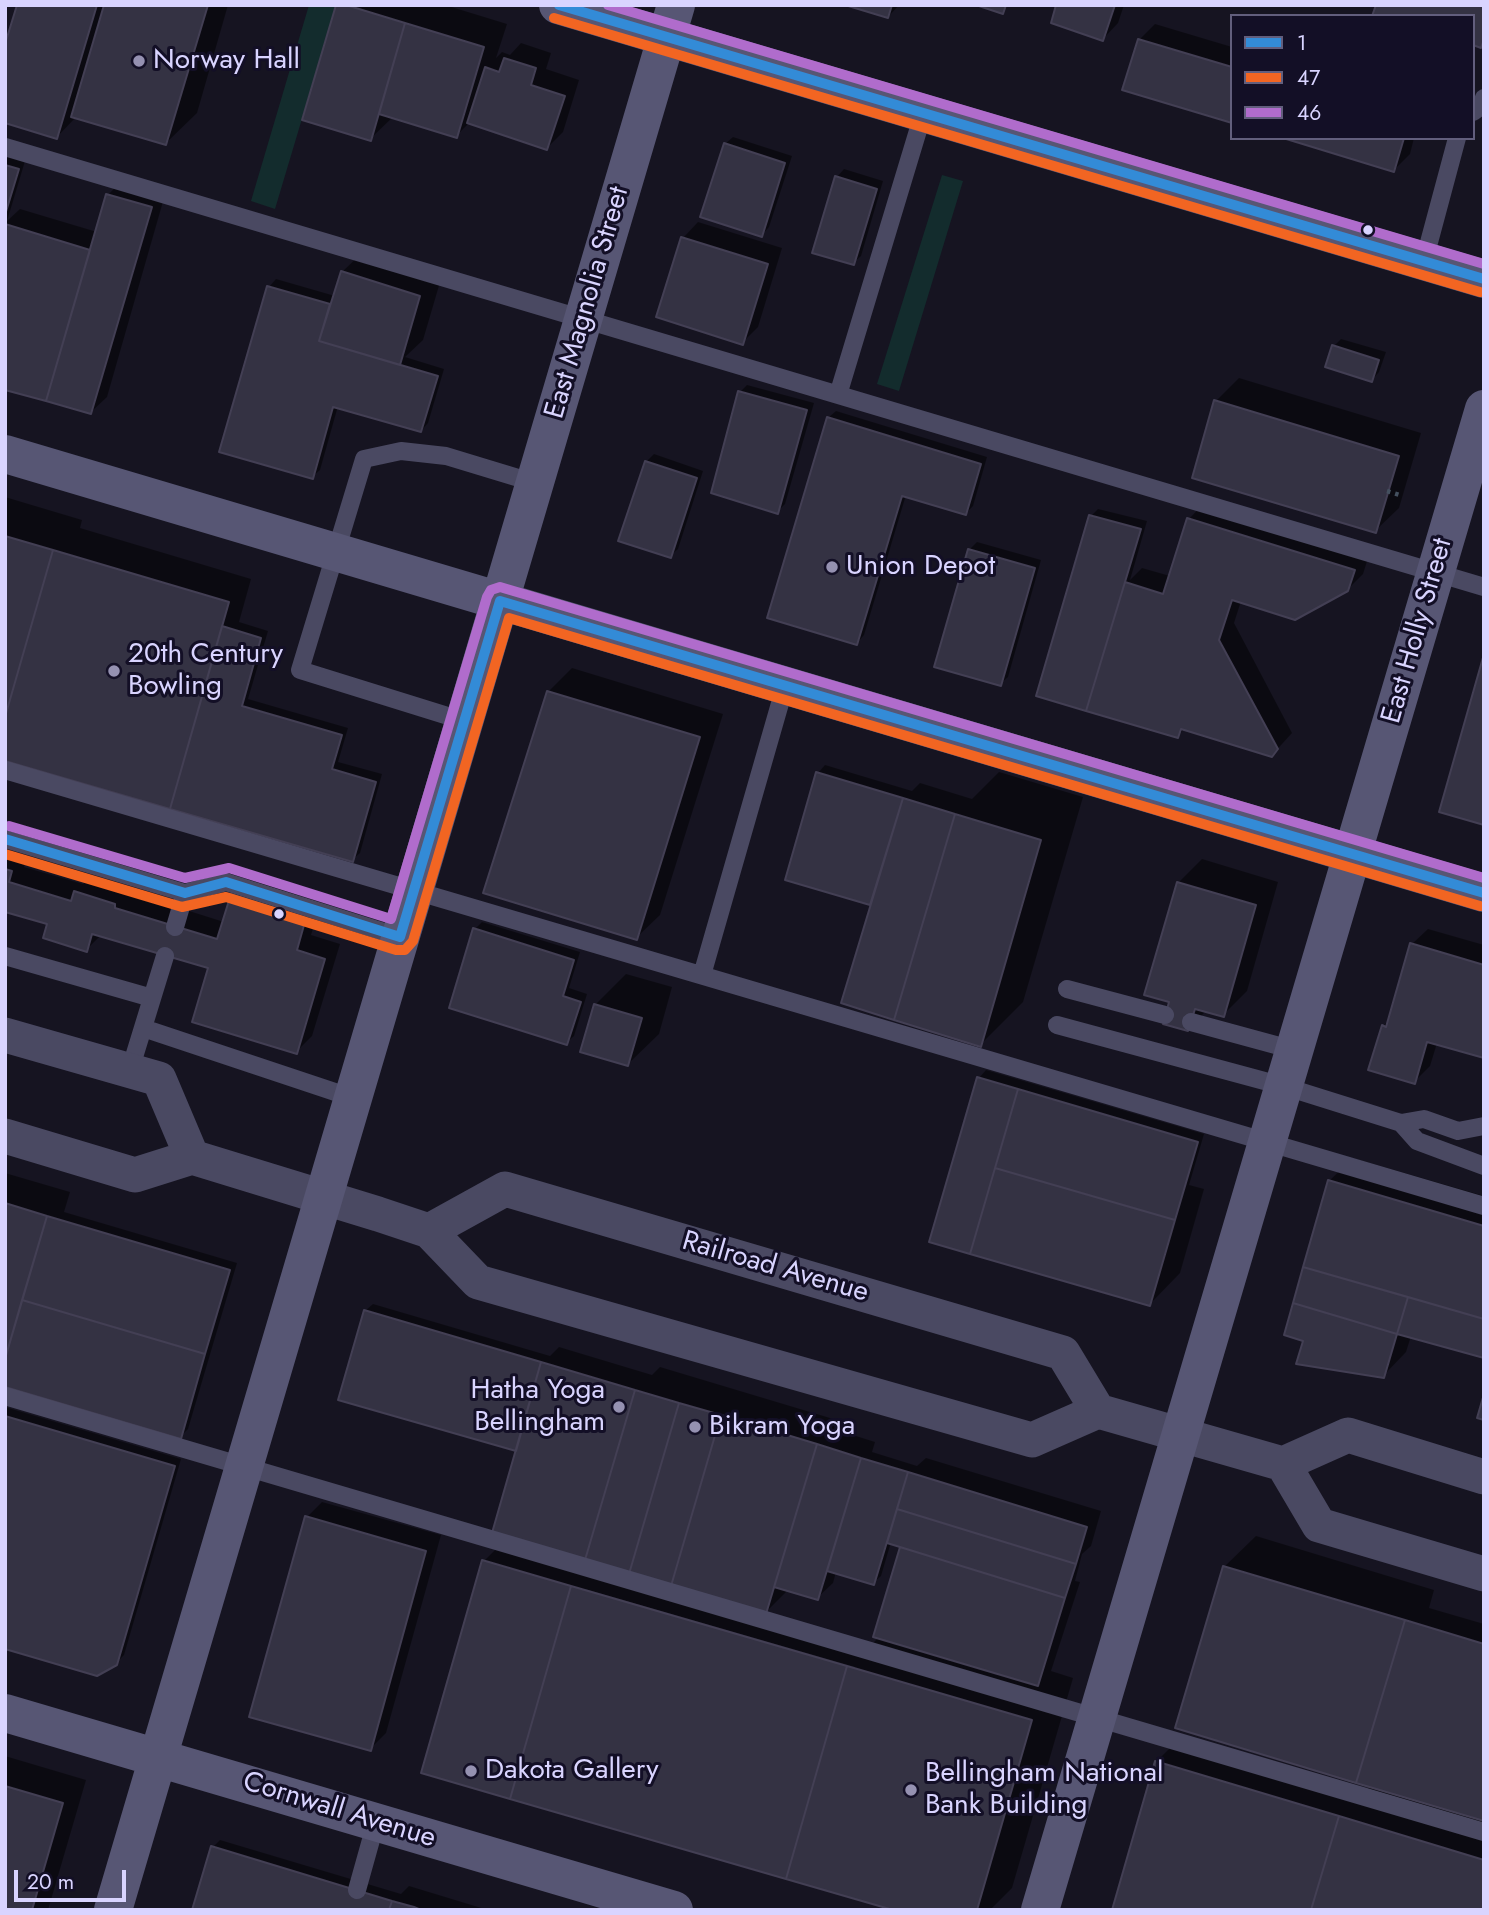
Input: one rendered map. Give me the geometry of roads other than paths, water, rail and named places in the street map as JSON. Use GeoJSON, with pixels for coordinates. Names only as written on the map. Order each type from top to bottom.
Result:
{"type":"FeatureCollection","features":[{"type":"Feature","properties":{"kind":"main road"},"geometry":{"type":"LineString","coordinates":[[558,5],[671,21],[923,114],[1484,279]]}},
{"type":"Feature","properties":{"kind":"main road","name":"East Magnolia Street"},"geometry":{"type":"LineString","coordinates":[[113,1910],[671,21]]}},
{"type":"Feature","properties":{"kind":"main road","name":"East Holly Street"},"geometry":{"type":"LineString","coordinates":[[1040,1910],[1484,408]]}},
{"type":"Feature","properties":{"kind":"main road"},"geometry":{"type":"LineString","coordinates":[[5,454],[1484,893]]}},
{"type":"Feature","properties":{"kind":"main road","name":"Cornwall Avenue"},"geometry":{"type":"LineString","coordinates":[[5,1713],[674,1910]]}},
{"type":"Feature","properties":{"kind":"street"},"geometry":{"type":"LineString","coordinates":[[5,1035],[159,1079],[192,1157]]}},
{"type":"Feature","properties":{"kind":"street"},"geometry":{"type":"LineString","coordinates":[[5,1136],[135,1175],[192,1157],[429,1231],[478,1282],[1032,1440],[1098,1411],[1283,1464],[1348,1435],[1484,1477]]}},
{"type":"Feature","properties":{"kind":"street","name":"Railroad Avenue"},"geometry":{"type":"LineString","coordinates":[[429,1231],[505,1189],[1063,1353],[1098,1411]]}},
{"type":"Feature","properties":{"kind":"street"},"geometry":{"type":"LineString","coordinates":[[1283,1464],[1319,1525],[1484,1574]]}},
{"type":"Feature","properties":{"kind":"lane"},"geometry":{"type":"LineString","coordinates":[[838,395],[923,114]]}},
{"type":"Feature","properties":{"kind":"lane"},"geometry":{"type":"LineString","coordinates":[[1424,261],[1456,140]]}},
{"type":"Feature","properties":{"kind":"lane"},"geometry":{"type":"LineString","coordinates":[[5,147],[1484,587]]}},
{"type":"Feature","properties":{"kind":"lane"},"geometry":{"type":"LineString","coordinates":[[464,720],[300,670],[365,459],[401,451],[446,456],[535,483]]}},
{"type":"Feature","properties":{"kind":"lane"},"geometry":{"type":"LineString","coordinates":[[702,975],[785,686]]}},
{"type":"Feature","properties":{"kind":"lane"},"geometry":{"type":"LineString","coordinates":[[5,770],[1484,1206]]}},
{"type":"Feature","properties":{"kind":"lane"},"geometry":{"type":"LineString","coordinates":[[5,839],[185,893],[226,882],[400,937]]}},
{"type":"Feature","properties":{"kind":"lane"},"geometry":{"type":"LineString","coordinates":[[175,927],[185,893]]}},
{"type":"Feature","properties":{"kind":"lane"},"geometry":{"type":"LineString","coordinates":[[5,956],[152,998]]}},
{"type":"Feature","properties":{"kind":"lane"},"geometry":{"type":"LineString","coordinates":[[130,1070],[165,956]]}},
{"type":"Feature","properties":{"kind":"lane"},"geometry":{"type":"LineString","coordinates":[[1068,989],[1165,1015]]}},
{"type":"Feature","properties":{"kind":"lane"},"geometry":{"type":"LineString","coordinates":[[1191,1022],[1402,1123],[1417,1141],[1484,1166]]}},
{"type":"Feature","properties":{"kind":"lane"},"geometry":{"type":"LineString","coordinates":[[1058,1025],[1289,1068]]}},
{"type":"Feature","properties":{"kind":"lane"},"geometry":{"type":"LineString","coordinates":[[143,1028],[353,1098]]}},
{"type":"Feature","properties":{"kind":"lane"},"geometry":{"type":"LineString","coordinates":[[1402,1123],[1424,1119],[1458,1131],[1484,1126]]}},
{"type":"Feature","properties":{"kind":"lane"},"geometry":{"type":"LineString","coordinates":[[5,1396],[1484,1832]]}},
{"type":"Feature","properties":{"kind":"lane"},"geometry":{"type":"LineString","coordinates":[[357,1890],[376,1822]]}},
{"type":"Feature","properties":{"kind":"place","name":"Norway Hall"},"geometry":{"type":"Point","coordinates":[139,61]}},
{"type":"Feature","properties":{"kind":"place","name":"Union Depot"},"geometry":{"type":"Point","coordinates":[832,567]}},
{"type":"Feature","properties":{"kind":"place","name":"20th Century Bowling"},"geometry":{"type":"Point","coordinates":[114,671]}},
{"type":"Feature","properties":{"kind":"place","name":"Hatha Yoga Bellingham"},"geometry":{"type":"Point","coordinates":[619,1407]}},
{"type":"Feature","properties":{"kind":"place","name":"Bikram Yoga"},"geometry":{"type":"Point","coordinates":[695,1427]}},
{"type":"Feature","properties":{"kind":"place","name":"Dakota Gallery"},"geometry":{"type":"Point","coordinates":[471,1771]}},
{"type":"Feature","properties":{"kind":"place","name":"Bellingham National Bank Building"},"geometry":{"type":"Point","coordinates":[911,1790]}}]}
